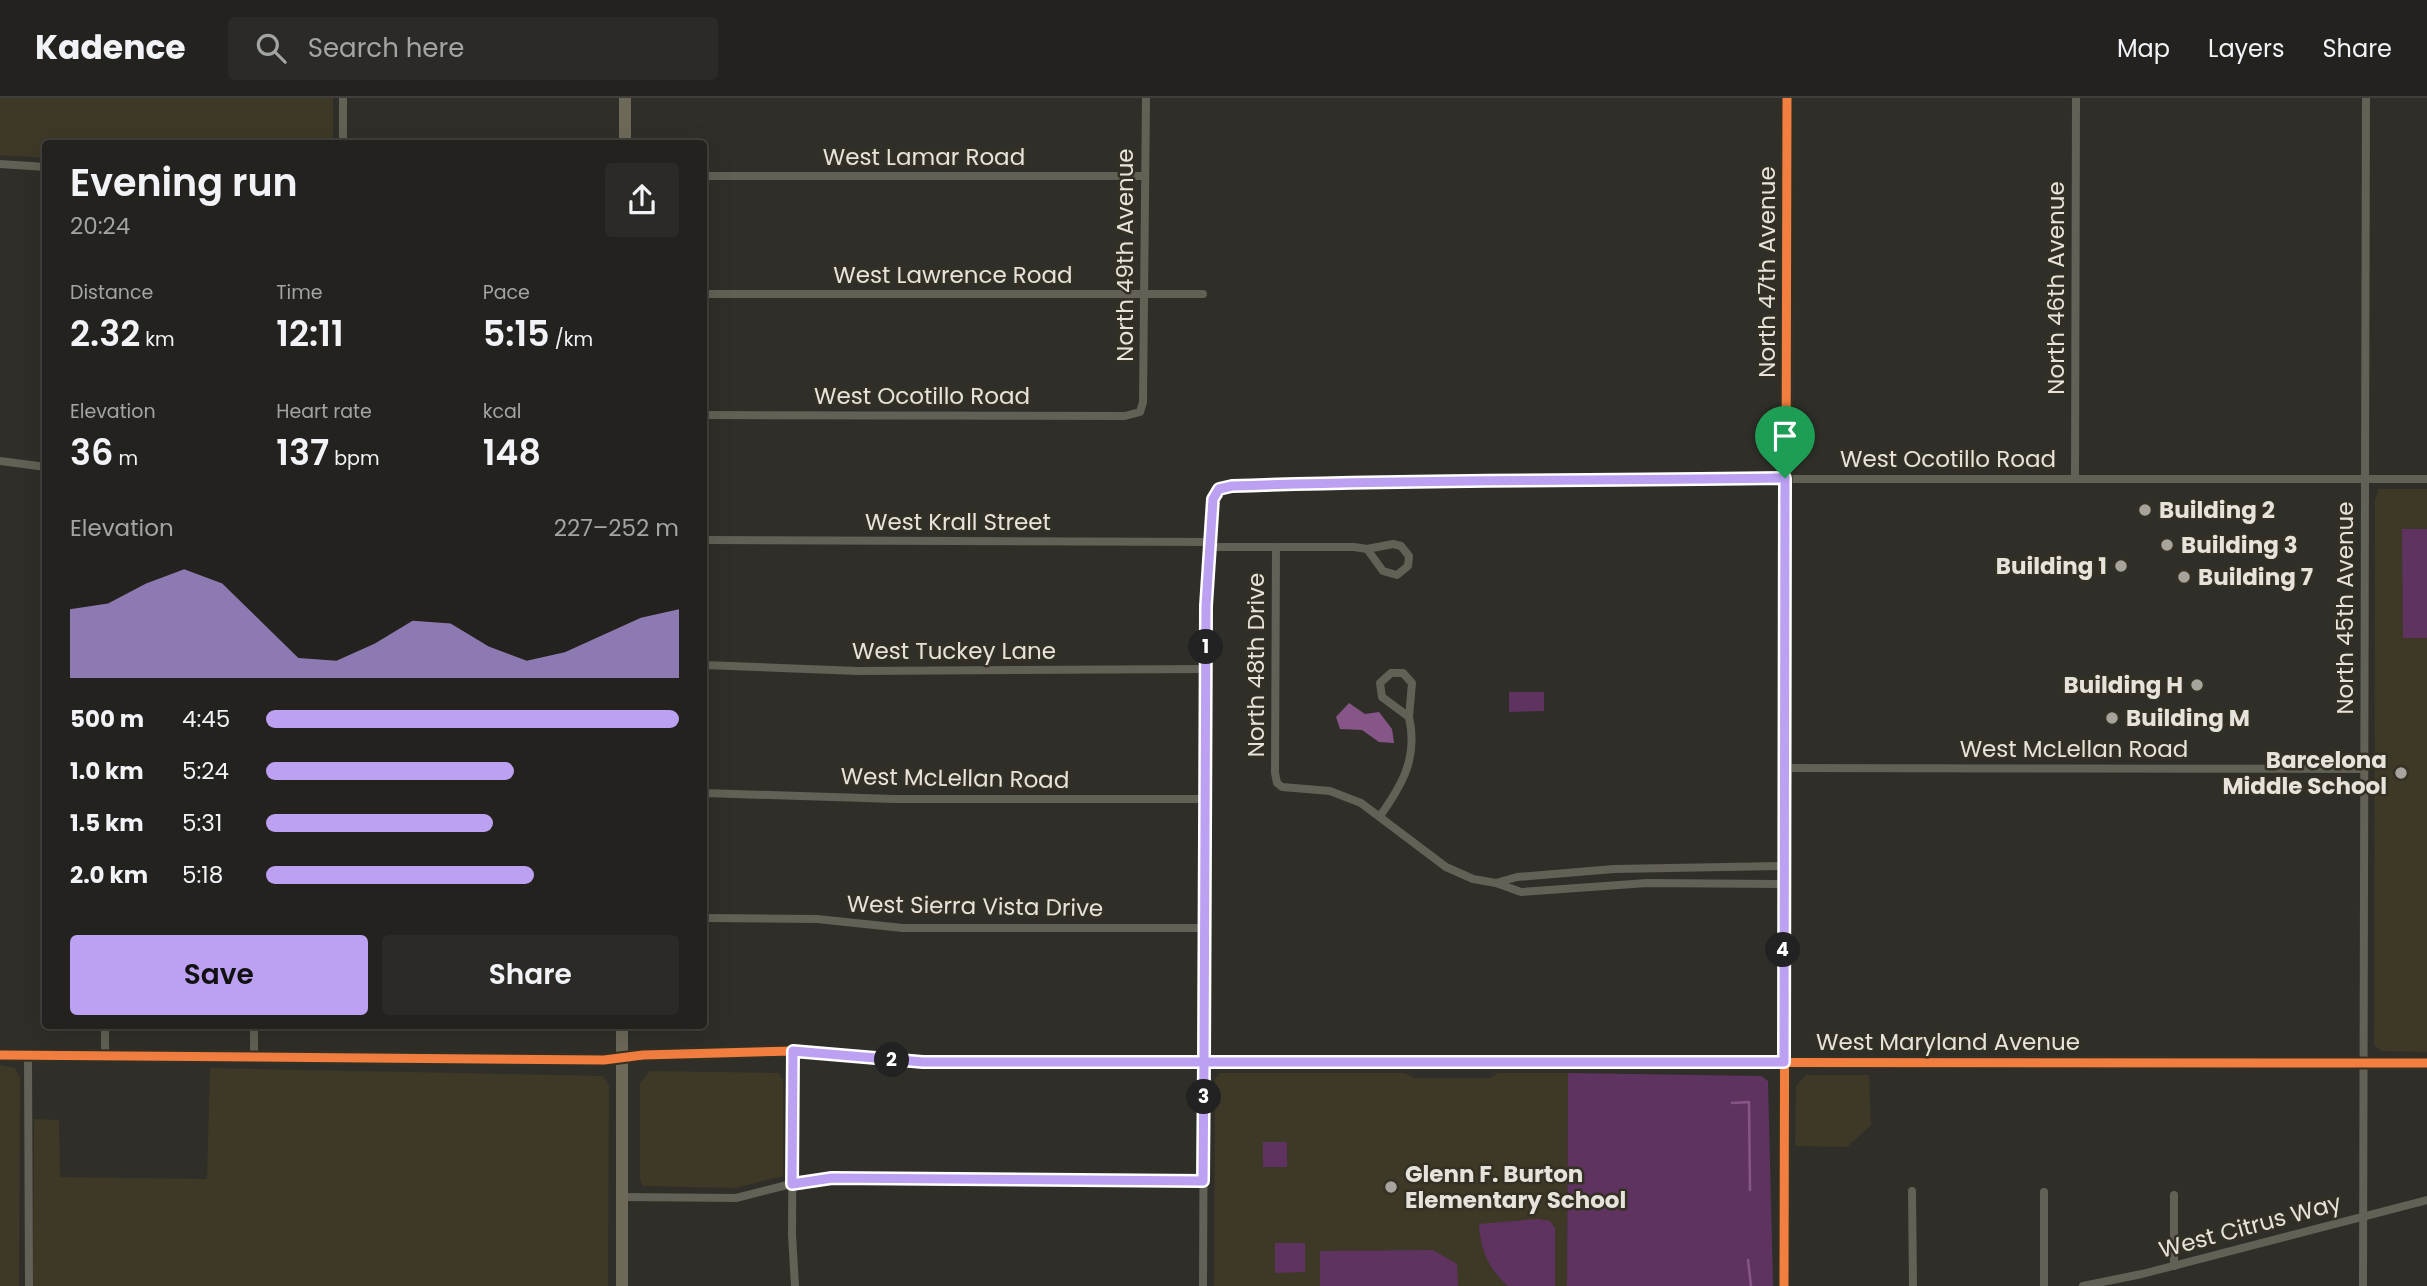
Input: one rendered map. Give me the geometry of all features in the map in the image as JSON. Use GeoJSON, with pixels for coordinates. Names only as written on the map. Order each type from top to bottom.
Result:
{"type":"FeatureCollection","features":[{"type":"Feature","properties":{"kind":"main road"},"geometry":{"type":"LineString","coordinates":[[625,98],[625,140]]}},
{"type":"Feature","properties":{"kind":"main road"},"geometry":{"type":"LineString","coordinates":[[622,1029],[622,1286]]}},
{"type":"Feature","properties":{"kind":"street"},"geometry":{"type":"LineString","coordinates":[[343,98],[343,140]]}},
{"type":"Feature","properties":{"kind":"street","name":"North 49th Avenue"},"geometry":{"type":"LineString","coordinates":[[1140,412],[1143,402],[1146,98]]}},
{"type":"Feature","properties":{"kind":"street","name":"North 47th Avenue"},"geometry":{"type":"LineString","coordinates":[[1784,1286],[1787,98]]}},
{"type":"Feature","properties":{"kind":"street","name":"North 46th Avenue"},"geometry":{"type":"LineString","coordinates":[[2075,478],[2076,98]]}},
{"type":"Feature","properties":{"kind":"street","name":"North 45th Avenue"},"geometry":{"type":"LineString","coordinates":[[2364,1286],[2366,98]]}},
{"type":"Feature","properties":{"kind":"street"},"geometry":{"type":"LineString","coordinates":[[0,164],[42,166]]}},
{"type":"Feature","properties":{"kind":"street","name":"West Lamar Road"},"geometry":{"type":"LineString","coordinates":[[707,176],[1144,176]]}},
{"type":"Feature","properties":{"kind":"street","name":"West Lawrence Road"},"geometry":{"type":"LineString","coordinates":[[707,295],[1203,294]]}},
{"type":"Feature","properties":{"kind":"street","name":"West Ocotillo Road"},"geometry":{"type":"LineString","coordinates":[[707,415],[1125,416],[1140,412]]}},
{"type":"Feature","properties":{"kind":"street"},"geometry":{"type":"LineString","coordinates":[[0,461],[42,466]]}},
{"type":"Feature","properties":{"kind":"street","name":"West Ocotillo Road"},"geometry":{"type":"LineString","coordinates":[[1211,545],[1213,499],[1219,489],[1232,486],[1464,483],[1511,479],[2427,479]]}},
{"type":"Feature","properties":{"kind":"street","name":"West Krall Street"},"geometry":{"type":"LineString","coordinates":[[707,540],[1211,545],[1367,550],[1398,544],[1408,553],[1408,566],[1397,575],[1387,574],[1367,550]]}},
{"type":"Feature","properties":{"kind":"street"},"geometry":{"type":"LineString","coordinates":[[1203,1286],[1206,669],[1211,545]]}},
{"type":"Feature","properties":{"kind":"street","name":"North 48th Drive"},"geometry":{"type":"LineString","coordinates":[[1276,547],[1277,783],[1288,789],[1339,793],[1380,816]]}},
{"type":"Feature","properties":{"kind":"street","name":"West Tuckey Lane"},"geometry":{"type":"LineString","coordinates":[[707,665],[858,671],[1206,669]]}},
{"type":"Feature","properties":{"kind":"street"},"geometry":{"type":"LineString","coordinates":[[1409,717],[1385,701],[1380,694],[1380,683],[1391,673],[1403,673],[1412,683],[1409,717],[1413,743],[1411,762],[1400,789],[1380,816],[1446,867],[1473,880],[1496,883],[1521,892],[1636,884],[1783,884]]}},
{"type":"Feature","properties":{"kind":"street","name":"West McLellan Road"},"geometry":{"type":"LineString","coordinates":[[1784,768],[2364,769]]}},
{"type":"Feature","properties":{"kind":"street","name":"West McLellan Road"},"geometry":{"type":"LineString","coordinates":[[707,793],[894,799],[1205,799]]}},
{"type":"Feature","properties":{"kind":"street"},"geometry":{"type":"LineString","coordinates":[[1496,883],[1517,877],[1614,869],[1783,866]]}},
{"type":"Feature","properties":{"kind":"street","name":"West Sierra Vista Drive"},"geometry":{"type":"LineString","coordinates":[[707,918],[817,919],[903,928],[1204,928]]}},
{"type":"Feature","properties":{"kind":"street"},"geometry":{"type":"LineString","coordinates":[[105,1029],[105,1056]]}},
{"type":"Feature","properties":{"kind":"street"},"geometry":{"type":"LineString","coordinates":[[254,1029],[254,1056]]}},
{"type":"Feature","properties":{"kind":"street"},"geometry":{"type":"LineString","coordinates":[[793,1051],[792,1184],[795,1286]]}},
{"type":"Feature","properties":{"kind":"street","name":"West Maryland Avenue"},"geometry":{"type":"LineString","coordinates":[[0,1055],[604,1060],[793,1051],[923,1062],[2427,1063]]}},
{"type":"Feature","properties":{"kind":"street"},"geometry":{"type":"LineString","coordinates":[[29,1056],[29,1286]]}},
{"type":"Feature","properties":{"kind":"street"},"geometry":{"type":"LineString","coordinates":[[622,1197],[736,1198],[792,1184],[832,1178],[1203,1181]]}},
{"type":"Feature","properties":{"kind":"street"},"geometry":{"type":"LineString","coordinates":[[1912,1191],[1913,1286]]}},
{"type":"Feature","properties":{"kind":"street"},"geometry":{"type":"LineString","coordinates":[[2043,1286],[2044,1192]]}},
{"type":"Feature","properties":{"kind":"street"},"geometry":{"type":"LineString","coordinates":[[2174,1195],[2174,1266]]}},
{"type":"Feature","properties":{"kind":"street","name":"West Citrus Way"},"geometry":{"type":"LineString","coordinates":[[2083,1286],[2174,1266],[2427,1200]]}},
{"type":"Feature","properties":{"kind":"shaded area"},"geometry":{"type":"Polygon","coordinates":[[[0,98],[333,98],[333,140],[42,140],[42,158],[0,155],[0,98]]]}},
{"type":"Feature","properties":{"kind":"shaded area","name":"Barcelona Middle School"},"geometry":{"type":"Polygon","coordinates":[[[2379,489],[2427,489],[2427,1052],[2381,1051],[2374,1045],[2375,501],[2379,489]]]}},
{"type":"Feature","properties":{"kind":"shaded area"},"geometry":{"type":"Polygon","coordinates":[[[2402,529],[2427,529],[2427,638],[2403,638],[2402,529]]]}},
{"type":"Feature","properties":{"kind":"shaded area"},"geometry":{"type":"Polygon","coordinates":[[[1509,692],[1544,692],[1544,711],[1509,712],[1509,692]]]}},
{"type":"Feature","properties":{"kind":"shaded area"},"geometry":{"type":"Polygon","coordinates":[[[1349,703],[1365,714],[1379,712],[1392,729],[1394,743],[1379,742],[1362,730],[1340,729],[1336,717],[1349,703]]]}},
{"type":"Feature","properties":{"kind":"shaded area"},"geometry":{"type":"Polygon","coordinates":[[[0,1065],[15,1068],[20,1077],[19,1286],[0,1286],[0,1065]]]}},
{"type":"Feature","properties":{"kind":"shaded area"},"geometry":{"type":"Polygon","coordinates":[[[210,1068],[603,1076],[609,1086],[608,1286],[33,1286],[34,1119],[59,1120],[60,1177],[207,1179],[210,1068]]]}},
{"type":"Feature","properties":{"kind":"shaded area"},"geometry":{"type":"Polygon","coordinates":[[[650,1071],[779,1073],[783,1080],[783,1176],[736,1188],[643,1186],[640,1179],[640,1083],[650,1071]]]}},
{"type":"Feature","properties":{"kind":"shaded area","name":"Glenn F. Burton Elementary School"},"geometry":{"type":"Polygon","coordinates":[[[1219,1073],[1405,1073],[1414,1078],[1490,1078],[1498,1073],[1568,1073],[1567,1286],[1214,1286],[1215,1079],[1219,1073]]]}},
{"type":"Feature","properties":{"kind":"shaded area"},"geometry":{"type":"Polygon","coordinates":[[[1568,1073],[1761,1076],[1768,1081],[1773,1286],[1567,1286],[1568,1073]]]}},
{"type":"Feature","properties":{"kind":"shaded area"},"geometry":{"type":"Polygon","coordinates":[[[1806,1075],[1869,1075],[1871,1125],[1847,1147],[1795,1146],[1796,1086],[1806,1075]]]}},
{"type":"Feature","properties":{"kind":"shaded area"},"geometry":{"type":"Polygon","coordinates":[[[1263,1142],[1287,1142],[1287,1167],[1263,1167],[1263,1142]]]}},
{"type":"Feature","properties":{"kind":"shaded area"},"geometry":{"type":"Polygon","coordinates":[[[1537,1219],[1550,1221],[1555,1228],[1555,1286],[1508,1286],[1487,1258],[1481,1242],[1479,1224],[1537,1219]]]}},
{"type":"Feature","properties":{"kind":"shaded area"},"geometry":{"type":"Polygon","coordinates":[[[1275,1243],[1305,1243],[1305,1272],[1275,1273],[1275,1243]]]}},
{"type":"Feature","properties":{"kind":"shaded area"},"geometry":{"type":"Polygon","coordinates":[[[1433,1250],[1457,1264],[1458,1286],[1320,1286],[1320,1251],[1433,1250]]]}},
{"type":"Feature","properties":{"kind":"waterway"},"geometry":{"type":"LineString","coordinates":[[1732,1103],[1749,1102],[1750,1190]]}},
{"type":"Feature","properties":{"kind":"waterway"},"geometry":{"type":"LineString","coordinates":[[1748,1260],[1751,1286]]}},
{"type":"Feature","properties":{"kind":"cycle path"},"geometry":{"type":"LineString","coordinates":[[1784,1286],[1787,98]]}},
{"type":"Feature","properties":{"kind":"cycle path"},"geometry":{"type":"LineString","coordinates":[[0,1055],[604,1060],[643,1055],[793,1051],[924,1062],[2427,1063]]}},
{"type":"Feature","properties":{"kind":"cycle path"},"geometry":{"type":"LineString","coordinates":[[792,1184],[832,1178],[1203,1181]]}},
{"type":"Feature","properties":{"kind":"place","name":"Building 2"},"geometry":{"type":"Point","coordinates":[2145,510]}},
{"type":"Feature","properties":{"kind":"place","name":"Building 3"},"geometry":{"type":"Point","coordinates":[2167,545]}},
{"type":"Feature","properties":{"kind":"place","name":"Building 1"},"geometry":{"type":"Point","coordinates":[2121,566]}},
{"type":"Feature","properties":{"kind":"place","name":"Building 7"},"geometry":{"type":"Point","coordinates":[2184,577]}},
{"type":"Feature","properties":{"kind":"place","name":"Building H"},"geometry":{"type":"Point","coordinates":[2197,685]}},
{"type":"Feature","properties":{"kind":"place","name":"Building M"},"geometry":{"type":"Point","coordinates":[2112,718]}},
{"type":"Feature","properties":{"kind":"place","name":"Barcelona Middle School"},"geometry":{"type":"Point","coordinates":[2401,773]}},
{"type":"Feature","properties":{"kind":"place","name":"Glenn F. Burton Elementary School"},"geometry":{"type":"Point","coordinates":[1391,1187]}},
{"type":"Feature","properties":{"kind":"route"},"geometry":{"type":"LineString","coordinates":[[1785,478],[1511,479],[1464,483],[1225,486],[1219,489],[1213,499],[1206,606],[1204,1062],[923,1062],[793,1051],[792,1184],[832,1178],[1203,1181],[1204,1062],[1784,1062],[1785,478]]}}]}
